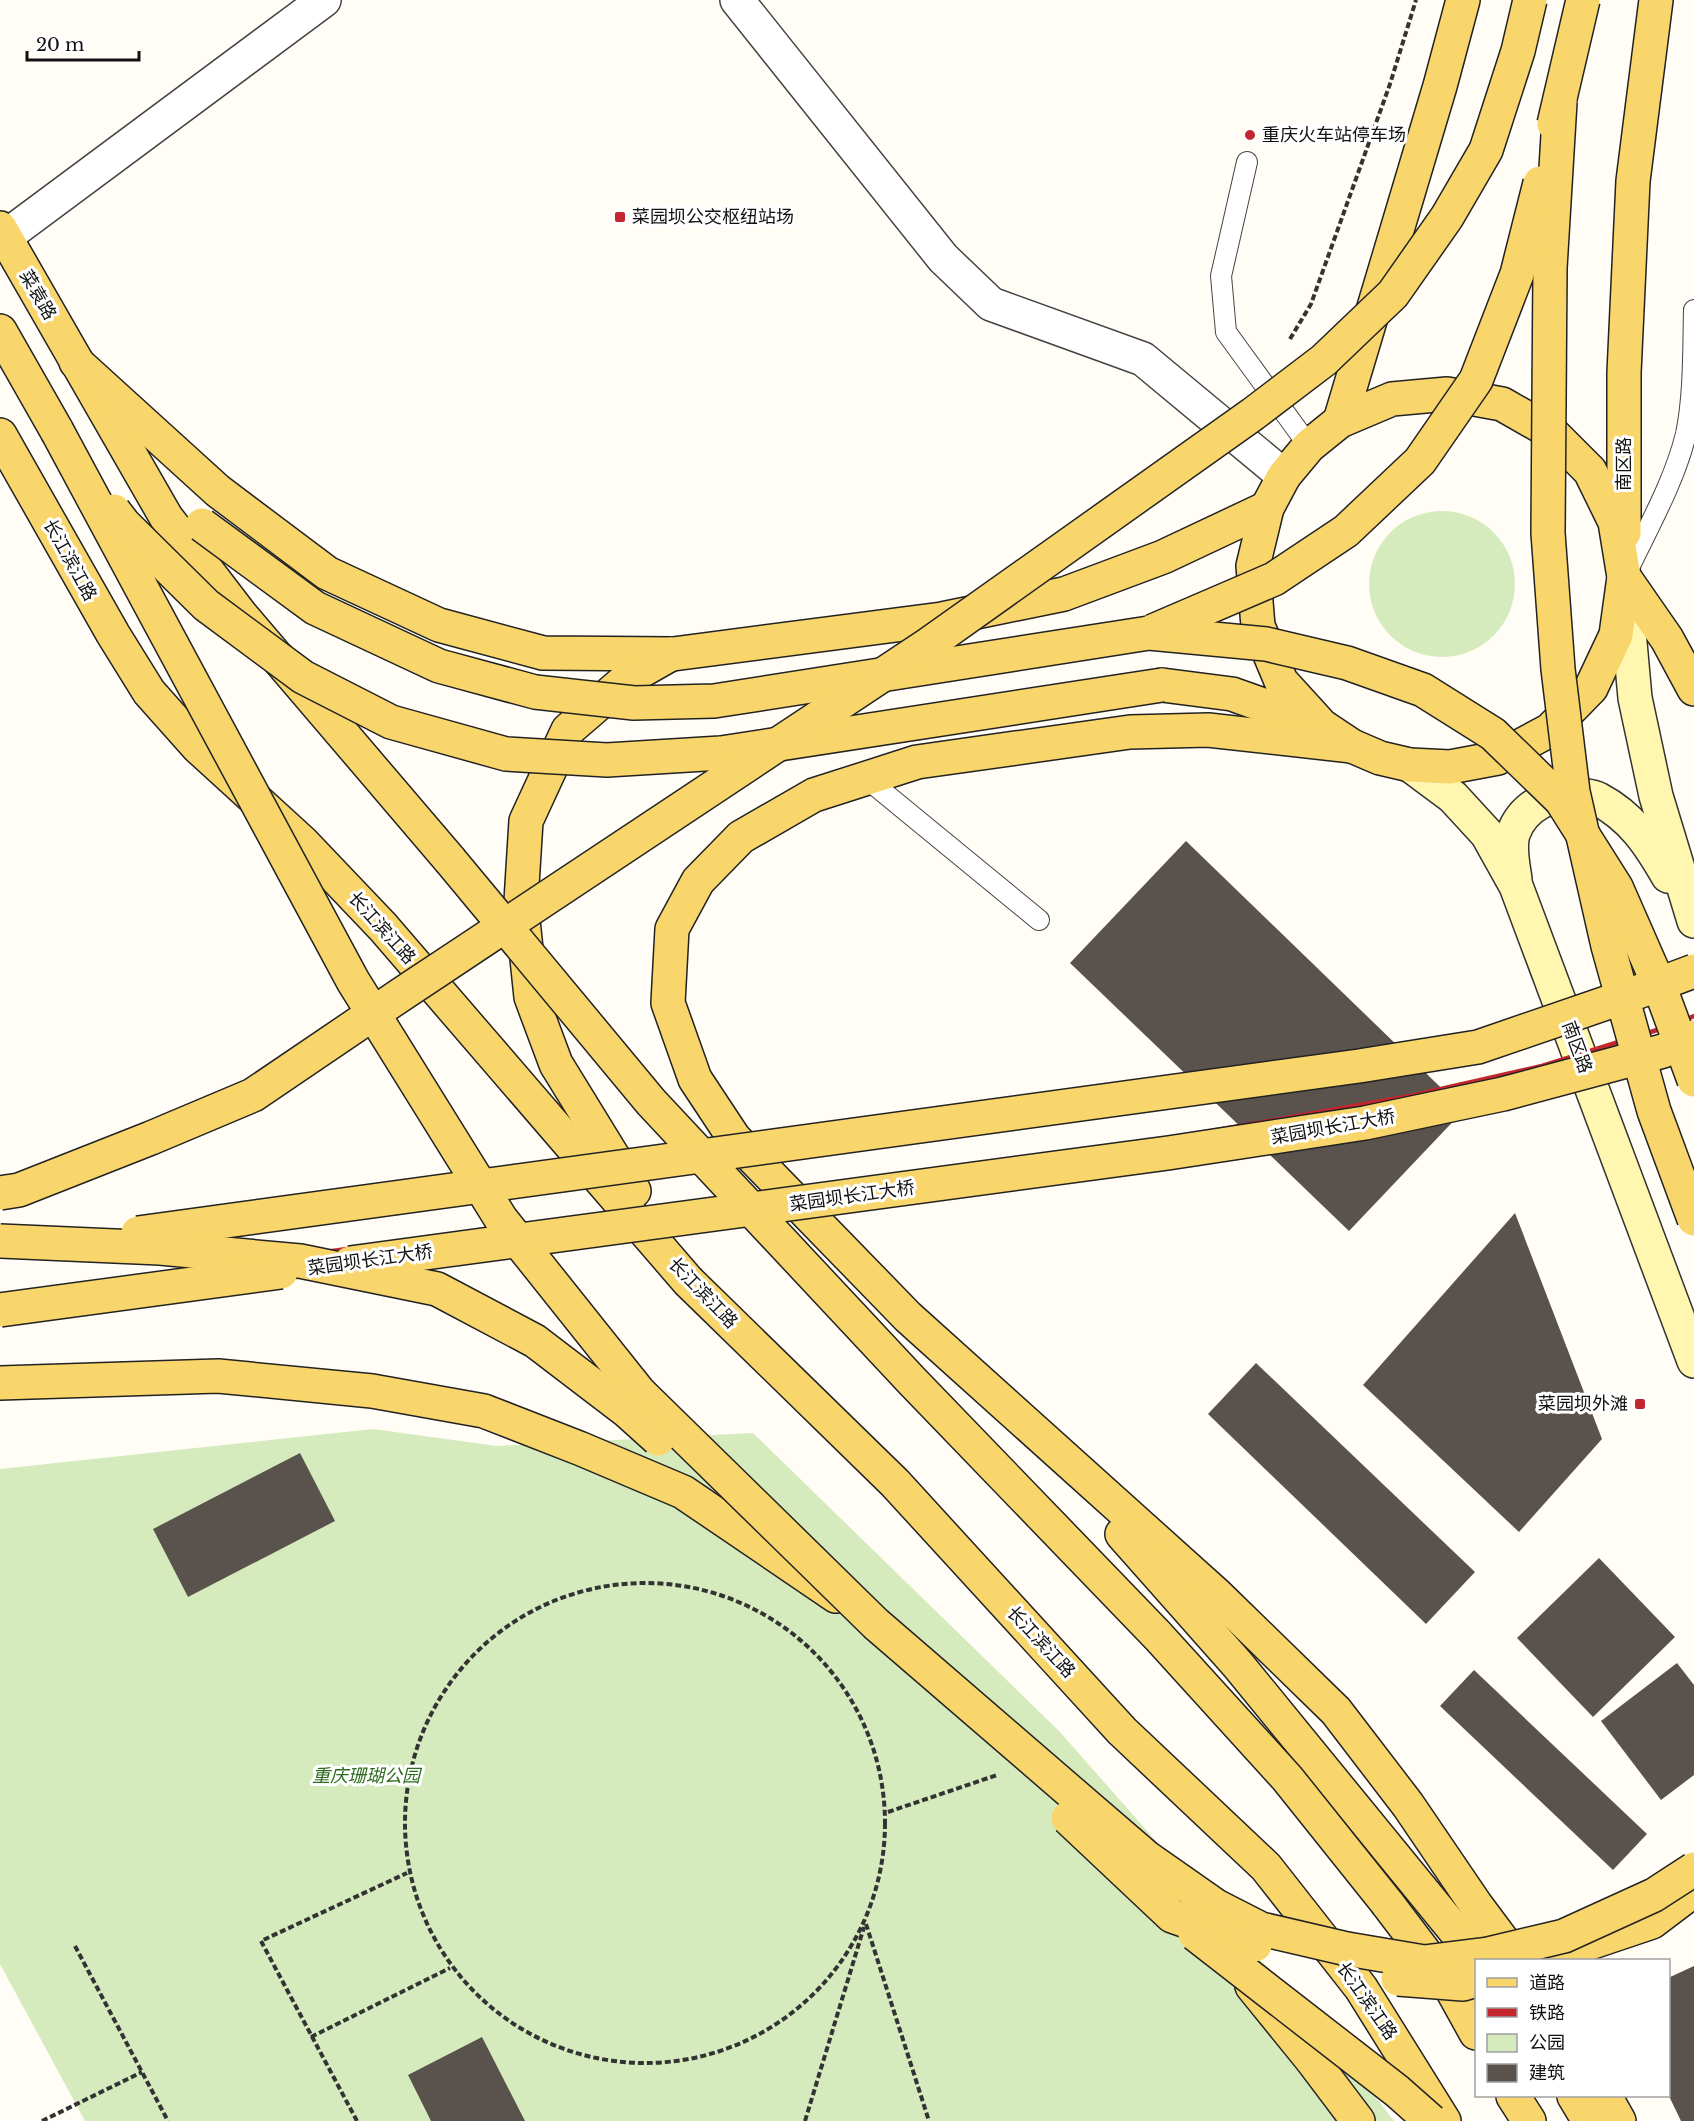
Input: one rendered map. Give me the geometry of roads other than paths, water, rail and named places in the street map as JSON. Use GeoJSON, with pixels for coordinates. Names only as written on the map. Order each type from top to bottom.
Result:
{"type":"FeatureCollection","features":[{"type":"Feature","properties":{"kind":"main road"},"geometry":{"type":"LineString","coordinates":[[1340,421],[1464,0]]}},
{"type":"Feature","properties":{"kind":"main road"},"geometry":{"type":"LineString","coordinates":[[0,1193],[30,1185],[253,1095],[929,644],[1253,414],[1324,360],[1393,294],[1447,217],[1486,150],[1518,51],[1530,0]]}},
{"type":"Feature","properties":{"kind":"main road"},"geometry":{"type":"LineString","coordinates":[[1149,633],[1274,579],[1346,531],[1420,461],[1476,380],[1517,274],[1583,0]]}},
{"type":"Feature","properties":{"kind":"main road","name":"南区路"},"geometry":{"type":"LineString","coordinates":[[1656,0],[1633,181],[1624,373],[1624,577],[1635,698],[1656,796],[1693,919]]}},
{"type":"Feature","properties":{"kind":"main road"},"geometry":{"type":"LineString","coordinates":[[1560,102],[1550,268],[1548,534],[1558,669],[1573,792],[1608,946],[1654,1110],[1694,1219]]}},
{"type":"Feature","properties":{"kind":"main road","name":"菜袁路"},"geometry":{"type":"LineString","coordinates":[[2,232],[76,362]]}},
{"type":"Feature","properties":{"kind":"main road"},"geometry":{"type":"LineString","coordinates":[[0,331],[57,431],[353,981],[501,1219],[639,1392],[876,1624],[1146,1857],[1216,1905],[1261,1929],[1347,1949],[1424,1962],[1488,1954],[1564,1936],[1654,1895],[1694,1869]]}},
{"type":"Feature","properties":{"kind":"main road"},"geometry":{"type":"LineString","coordinates":[[76,362],[218,491],[327,573],[440,625],[543,653],[673,654],[942,619],[1064,594],[1163,557],[1267,508]]}},
{"type":"Feature","properties":{"kind":"main road"},"geometry":{"type":"LineString","coordinates":[[76,362],[145,460],[202,525],[315,608],[439,666],[535,692],[634,703],[714,701],[1149,633],[1266,644],[1347,663],[1423,690],[1493,734],[1561,800],[1616,887],[1659,985],[1694,1080]]}},
{"type":"Feature","properties":{"kind":"main road"},"geometry":{"type":"LineString","coordinates":[[76,362],[166,517],[241,615],[450,860],[651,1102],[920,1390],[1158,1636],[1287,1778],[1450,1986],[1475,2030]]}},
{"type":"Feature","properties":{"kind":"main road"},"geometry":{"type":"LineString","coordinates":[[1447,394],[1502,404],[1551,432],[1590,471],[1615,522],[1624,577],[1616,635],[1591,688],[1550,730],[1498,758],[1450,767],[1410,765],[1380,758],[1352,746],[1322,726],[1281,681],[1258,626],[1253,566],[1267,508],[1284,476],[1309,446],[1340,421],[1392,399],[1447,394]]}},
{"type":"Feature","properties":{"kind":"main road"},"geometry":{"type":"LineString","coordinates":[[57,431],[124,524],[206,605],[303,677],[391,722],[506,754],[607,760],[721,753],[1162,685],[1232,694],[1322,726]]}},
{"type":"Feature","properties":{"kind":"main road","name":"长江滨江路"},"geometry":{"type":"LineString","coordinates":[[0,435],[113,634],[149,692],[198,747],[302,842],[383,927],[688,1281],[894,1483],[1122,1731],[1266,1867],[1361,1988],[1444,2121]]}},
{"type":"Feature","properties":{"kind":"main road"},"geometry":{"type":"LineString","coordinates":[[1624,577],[1667,639],[1694,688]]}},
{"type":"Feature","properties":{"kind":"main road"},"geometry":{"type":"LineString","coordinates":[[673,654],[627,679],[568,730],[526,820],[521,901],[531,997],[556,1064],[688,1281]]}},
{"type":"Feature","properties":{"kind":"main road"},"geometry":{"type":"LineString","coordinates":[[1352,746],[1208,730],[1130,732],[917,762],[814,795],[741,837],[698,881],[672,929],[668,1003],[695,1080],[734,1138],[908,1317],[1216,1595],[1335,1711],[1407,1805],[1516,1959]]}},
{"type":"Feature","properties":{"kind":"main road","name":"南区路"},"geometry":{"type":"LineString","coordinates":[[1410,765],[1453,797],[1487,834],[1516,886],[1694,1361]]}},
{"type":"Feature","properties":{"kind":"main road"},"geometry":{"type":"LineString","coordinates":[[1516,886],[1512,854],[1513,834],[1525,814],[1539,801],[1565,794],[1595,797],[1620,813],[1646,838],[1693,919]]}},
{"type":"Feature","properties":{"kind":"main road"},"geometry":{"type":"LineString","coordinates":[[0,1251],[1336,1070],[1467,1049],[1627,996],[1694,971]]}},
{"type":"Feature","properties":{"kind":"main road","name":"菜园坝长江大桥"},"geometry":{"type":"LineString","coordinates":[[0,1310],[1156,1155],[1365,1123],[1503,1095],[1663,1051],[1694,1037]]}},
{"type":"Feature","properties":{"kind":"main road"},"geometry":{"type":"LineString","coordinates":[[0,1241],[159,1248],[300,1260],[437,1289],[535,1341],[636,1420],[890,1650],[1172,1916],[1397,2091],[1431,2121]]}},
{"type":"Feature","properties":{"kind":"main road"},"geometry":{"type":"LineString","coordinates":[[0,1383],[218,1376],[372,1391],[484,1411],[682,1492],[876,1624]]}},
{"type":"Feature","properties":{"kind":"main road"},"geometry":{"type":"LineString","coordinates":[[1009,1407],[1238,1665],[1478,1959]]}},
{"type":"Feature","properties":{"kind":"main road"},"geometry":{"type":"LineString","coordinates":[[1146,1857],[1312,2060],[1358,2121]]}},
{"type":"Feature","properties":{"kind":"main road"},"geometry":{"type":"LineString","coordinates":[[1542,1959],[1652,1922],[1694,1890]]}},
{"type":"Feature","properties":{"kind":"main road"},"geometry":{"type":"LineString","coordinates":[[1172,1916],[1309,1964],[1380,1978],[1463,1984],[1475,1980]]}},
{"type":"Feature","properties":{"kind":"main road"},"geometry":{"type":"LineString","coordinates":[[1312,2060],[1344,2121]]}},
{"type":"Feature","properties":{"kind":"main road"},"geometry":{"type":"LineString","coordinates":[[1515,2097],[1529,2121]]}},
{"type":"Feature","properties":{"kind":"main road"},"geometry":{"type":"LineString","coordinates":[[1575,2097],[1588,2121]]}},
{"type":"Feature","properties":{"kind":"main road"},"geometry":{"type":"LineString","coordinates":[[1606,2097],[1619,2121]]}},
{"type":"Feature","properties":{"kind":"street"},"geometry":{"type":"LineString","coordinates":[[2,232],[324,0]]}},
{"type":"Feature","properties":{"kind":"street"},"geometry":{"type":"LineString","coordinates":[[736,0],[943,258],[991,304],[1143,359],[1284,476]]}},
{"type":"Feature","properties":{"kind":"lane"},"geometry":{"type":"LineString","coordinates":[[1247,162],[1221,276],[1226,332],[1309,446]]}},
{"type":"Feature","properties":{"kind":"lane"},"geometry":{"type":"LineString","coordinates":[[1624,577],[1676,467],[1686,433],[1691,400],[1694,310]]}},
{"type":"Feature","properties":{"kind":"lane"},"geometry":{"type":"LineString","coordinates":[[866,778],[1039,920]]}},
{"type":"Feature","properties":{"kind":"railway"},"geometry":{"type":"LineString","coordinates":[[0,1296],[1189,1135],[1410,1096],[1542,1066],[1673,1025],[1694,1016]]}},
{"type":"Feature","properties":{"kind":"railway"},"geometry":{"type":"LineString","coordinates":[[0,1317],[1193,1156],[1423,1118],[1544,1085],[1694,1038]]}},
{"type":"Feature","properties":{"kind":"place","name":"重庆火车站停车场"},"geometry":{"type":"Point","coordinates":[1250,135]}},
{"type":"Feature","properties":{"kind":"place","name":"菜园坝公交枢纽站场"},"geometry":{"type":"Point","coordinates":[620,217]}},
{"type":"Feature","properties":{"kind":"place","name":"菜园坝外滩"},"geometry":{"type":"Point","coordinates":[1640,1404]}},
{"type":"Feature","properties":{"kind":"park label","name":"重庆珊瑚公园"},"geometry":{"type":"Point","coordinates":[366,1776]}}]}
